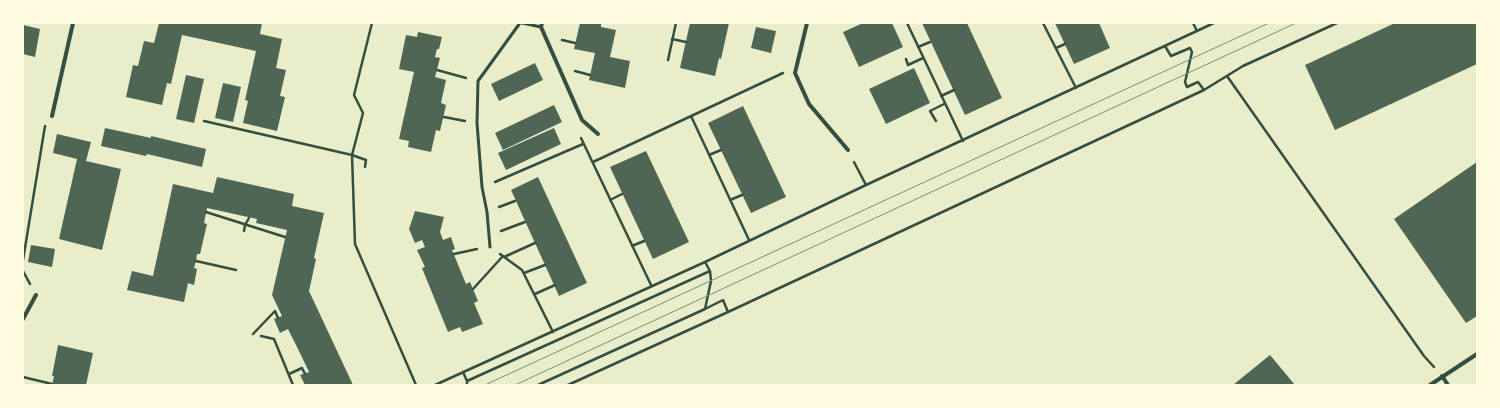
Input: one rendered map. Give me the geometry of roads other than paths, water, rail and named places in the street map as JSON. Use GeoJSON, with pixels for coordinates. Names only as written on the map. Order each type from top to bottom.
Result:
{"type":"FeatureCollection","features":[{"type":"Feature","properties":{"kind":"street"},"geometry":{"type":"LineString","coordinates":[[52,116],[73,23]]}},
{"type":"Feature","properties":{"kind":"street"},"geometry":{"type":"LineString","coordinates":[[807,23],[795,73],[809,104],[848,150]]}},
{"type":"Feature","properties":{"kind":"street"},"geometry":{"type":"LineString","coordinates":[[541,25],[582,120],[598,134]]}},
{"type":"Feature","properties":{"kind":"street"},"geometry":{"type":"LineString","coordinates":[[23,318],[36,295]]}},
{"type":"Feature","properties":{"kind":"street"},"geometry":{"type":"LineString","coordinates":[[1430,385],[1477,354]]}},
{"type":"Feature","properties":{"kind":"street"},"geometry":{"type":"LineString","coordinates":[[1442,376],[1448,385]]}},
{"type":"Feature","properties":{"kind":"lane"},"geometry":{"type":"LineString","coordinates":[[490,247],[487,212],[482,187],[477,123],[478,81],[521,23],[541,25]]}},
{"type":"Feature","properties":{"kind":"tram line"},"geometry":{"type":"LineString","coordinates":[[485,385],[1269,23]]}},
{"type":"Feature","properties":{"kind":"tram line"},"geometry":{"type":"LineString","coordinates":[[515,385],[1296,23]]}}]}
